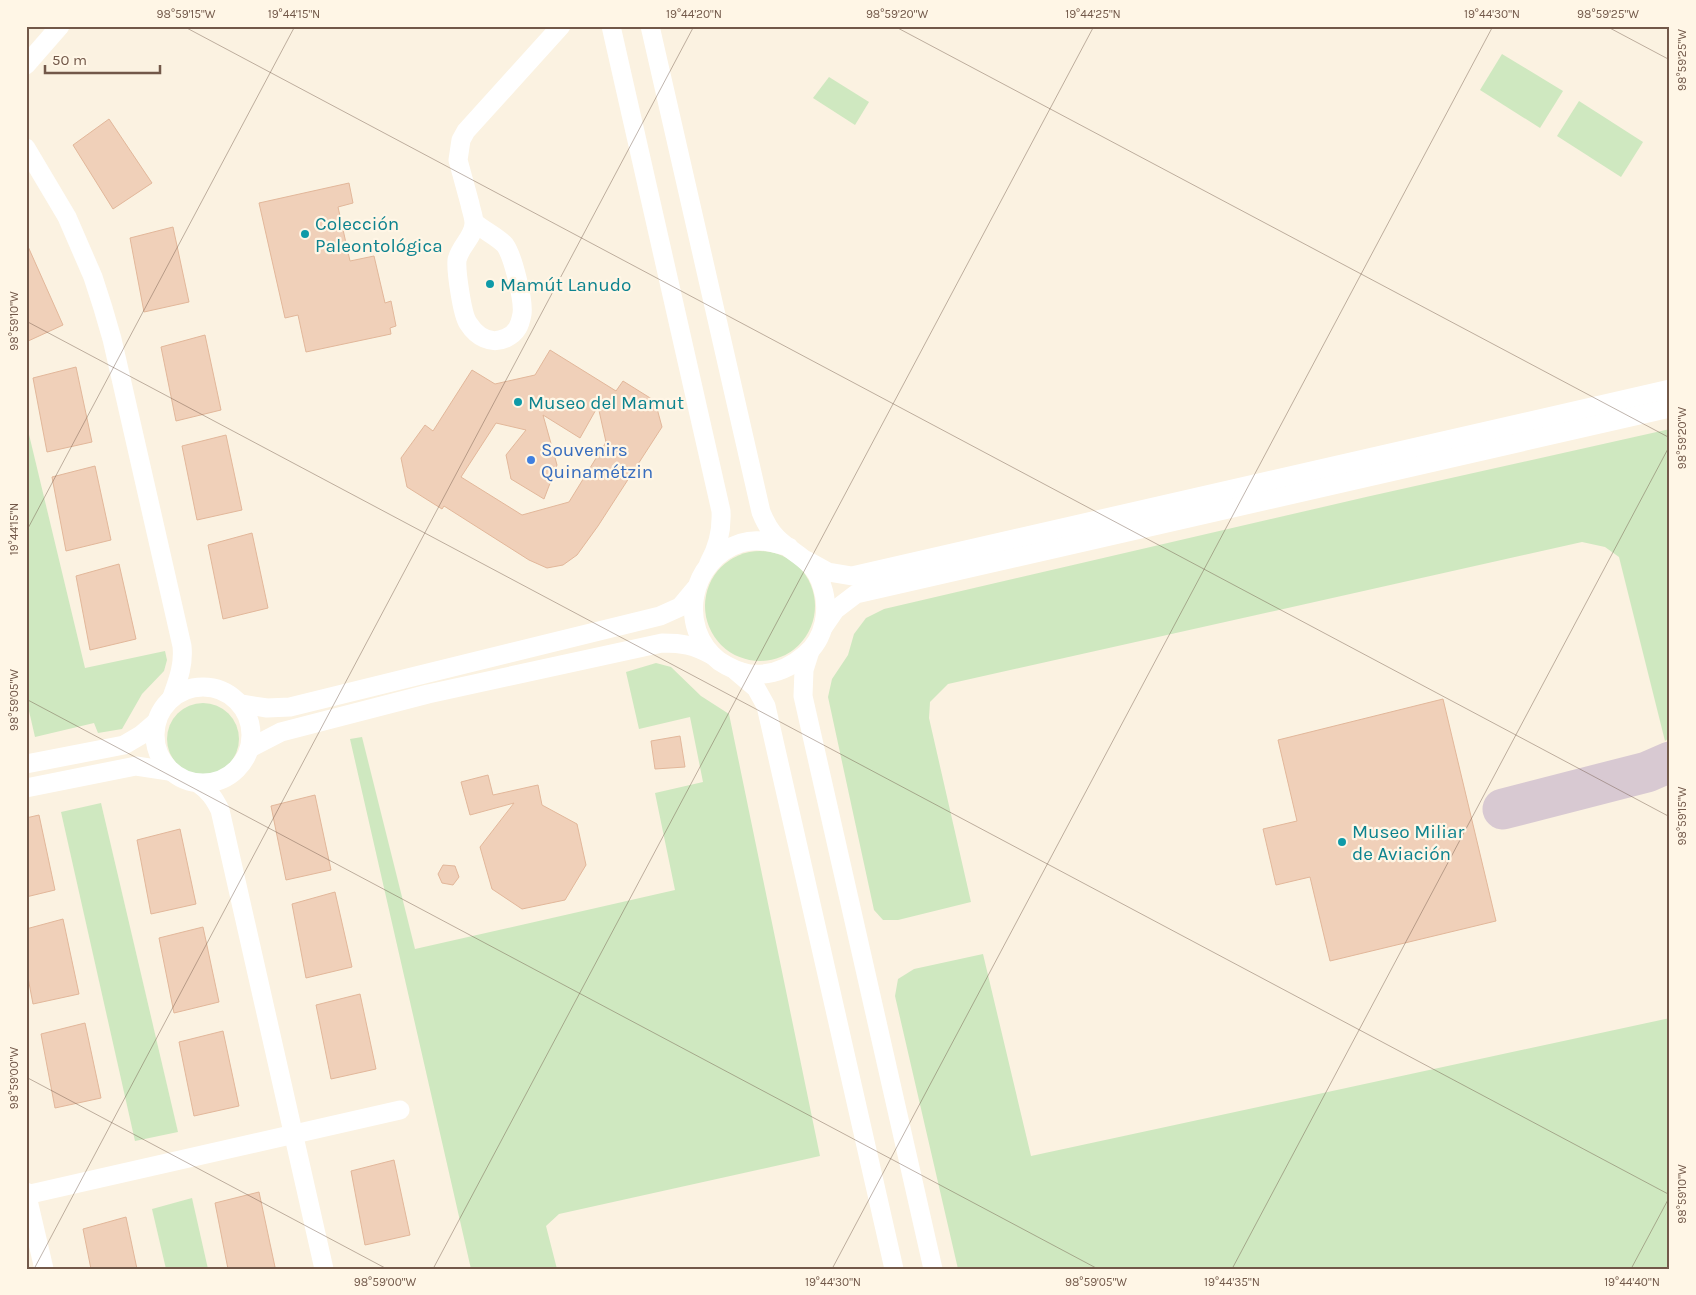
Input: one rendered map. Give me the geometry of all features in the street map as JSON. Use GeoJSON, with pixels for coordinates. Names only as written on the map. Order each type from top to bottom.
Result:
{"type":"FeatureCollection","features":[{"type":"Feature","properties":{"kind":"street"},"geometry":{"type":"LineString","coordinates":[[26,65],[60,26]]}},
{"type":"Feature","properties":{"kind":"street"},"geometry":{"type":"LineString","coordinates":[[474,222],[504,244],[512,259],[523,308],[520,326],[511,336],[500,342],[487,340],[477,334],[467,322],[456,274],[458,258],[463,246],[472,234],[474,222],[458,160],[461,140],[466,131],[561,26]]}},
{"type":"Feature","properties":{"kind":"street"},"geometry":{"type":"LineString","coordinates":[[241,704],[267,708],[290,707],[660,616],[680,608],[716,550],[721,529],[721,511],[610,26]]}},
{"type":"Feature","properties":{"kind":"street"},"geometry":{"type":"LineString","coordinates":[[650,26],[761,512],[764,521],[775,536],[811,563],[828,572],[852,576],[1670,389]]}},
{"type":"Feature","properties":{"kind":"street"},"geometry":{"type":"LineString","coordinates":[[26,148],[67,217],[93,277],[112,339],[182,646],[183,655],[180,674],[172,697]]}},
{"type":"Feature","properties":{"kind":"street"},"geometry":{"type":"LineString","coordinates":[[933,1269],[803,696],[804,670],[815,644],[825,620],[826,602],[822,585],[815,570],[796,552],[773,542],[757,540],[741,543],[727,549],[714,559],[699,579],[692,606],[694,624],[701,641],[719,661],[743,673],[761,675],[780,672],[796,663],[815,644],[835,610],[856,594],[1670,408]]}},
{"type":"Feature","properties":{"kind":"street"},"geometry":{"type":"LineString","coordinates":[[250,748],[281,732],[409,699],[662,643],[683,643],[695,646],[750,682],[766,706],[894,1269]]}},
{"type":"Feature","properties":{"kind":"street"},"geometry":{"type":"LineString","coordinates":[[182,646],[194,668],[216,688]]}},
{"type":"Feature","properties":{"kind":"street"},"geometry":{"type":"LineString","coordinates":[[199,784],[216,782],[230,775],[242,763],[250,748],[252,733],[249,718],[241,704],[230,694],[216,688],[201,686],[186,689],[172,697],[162,709],[156,723],[154,736],[156,749],[161,761],[170,771],[183,780],[199,784],[208,790],[220,810],[324,1269]]}},
{"type":"Feature","properties":{"kind":"street"},"geometry":{"type":"LineString","coordinates":[[26,764],[124,745],[156,723]]}},
{"type":"Feature","properties":{"kind":"street"},"geometry":{"type":"LineString","coordinates":[[26,788],[136,766],[170,771]]}},
{"type":"Feature","properties":{"kind":"street"},"geometry":{"type":"LineString","coordinates":[[220,810],[225,787],[230,775]]}},
{"type":"Feature","properties":{"kind":"street"},"geometry":{"type":"LineString","coordinates":[[44,1269],[29,1196],[400,1110]]}},
{"type":"Feature","properties":{"kind":"green space"},"geometry":{"type":"Polygon","coordinates":[[[1502,54],[1563,91],[1540,128],[1480,90],[1502,54]]]}},
{"type":"Feature","properties":{"kind":"green space"},"geometry":{"type":"Polygon","coordinates":[[[829,77],[869,102],[855,125],[813,98],[829,77]]]}},
{"type":"Feature","properties":{"kind":"green space"},"geometry":{"type":"Polygon","coordinates":[[[1579,101],[1643,142],[1621,177],[1557,136],[1579,101]]]}},
{"type":"Feature","properties":{"kind":"green space"},"geometry":{"type":"Polygon","coordinates":[[[26,422],[85,668],[165,651],[167,660],[164,671],[142,694],[122,729],[98,733],[94,723],[35,737],[26,698],[26,422]]]}},
{"type":"Feature","properties":{"kind":"green space"},"geometry":{"type":"Polygon","coordinates":[[[1670,429],[1670,737],[1665,741],[1619,557],[1605,547],[1582,542],[948,684],[930,702],[929,718],[971,902],[898,920],[883,920],[874,910],[828,697],[832,679],[848,655],[854,634],[866,618],[884,609],[1366,497],[1670,429]]]}},
{"type":"Feature","properties":{"kind":"green space"},"geometry":{"type":"Polygon","coordinates":[[[760,551],[781,555],[799,567],[811,585],[815,606],[811,627],[799,645],[781,657],[760,661],[739,657],[721,645],[709,627],[705,606],[709,585],[721,567],[739,555],[760,551]]]}},
{"type":"Feature","properties":{"kind":"green space"},"geometry":{"type":"Polygon","coordinates":[[[656,663],[671,667],[701,696],[729,714],[820,1156],[559,1214],[546,1226],[557,1269],[471,1269],[350,739],[362,737],[415,949],[675,890],[655,793],[703,782],[690,717],[639,729],[626,672],[656,663]]]}},
{"type":"Feature","properties":{"kind":"green space"},"geometry":{"type":"Polygon","coordinates":[[[210,703],[229,713],[237,725],[239,739],[237,753],[229,765],[217,773],[196,775],[177,765],[169,753],[167,732],[177,713],[189,705],[210,703]]]}},
{"type":"Feature","properties":{"kind":"green space"},"geometry":{"type":"Polygon","coordinates":[[[101,803],[178,1132],[135,1141],[61,812],[101,803]]]}},
{"type":"Feature","properties":{"kind":"green space"},"geometry":{"type":"Polygon","coordinates":[[[983,954],[1031,1156],[1670,1018],[1670,1269],[958,1269],[895,996],[898,979],[914,969],[983,954]]]}},
{"type":"Feature","properties":{"kind":"green space"},"geometry":{"type":"Polygon","coordinates":[[[192,1198],[208,1269],[166,1269],[152,1209],[192,1198]]]}},
{"type":"Feature","properties":{"kind":"building"},"geometry":{"type":"Polygon","coordinates":[[[109,119],[152,183],[113,209],[73,145],[109,119]]]}},
{"type":"Feature","properties":{"kind":"building","name":"Colección Paleontológica"},"geometry":{"type":"Polygon","coordinates":[[[349,183],[353,203],[338,207],[350,261],[374,256],[385,303],[391,301],[396,326],[390,328],[391,334],[306,352],[298,315],[285,318],[259,203],[349,183]]]}},
{"type":"Feature","properties":{"kind":"building"},"geometry":{"type":"Polygon","coordinates":[[[173,227],[189,302],[144,312],[130,238],[173,227]]]}},
{"type":"Feature","properties":{"kind":"building"},"geometry":{"type":"Polygon","coordinates":[[[26,242],[63,325],[26,342],[26,242]]]}},
{"type":"Feature","properties":{"kind":"building"},"geometry":{"type":"Polygon","coordinates":[[[205,335],[221,410],[176,421],[161,347],[205,335]]]}},
{"type":"Feature","properties":{"kind":"building"},"geometry":{"type":"Polygon","coordinates":[[[550,350],[616,391],[623,381],[655,401],[662,427],[577,555],[563,565],[547,568],[529,560],[444,506],[442,509],[407,487],[401,458],[425,425],[433,431],[472,370],[495,384],[535,375],[550,350]],[[598,406],[580,438],[543,415],[557,465],[544,499],[511,479],[506,455],[526,430],[496,423],[461,477],[522,515],[569,502],[606,442],[598,406]]]}},
{"type":"Feature","properties":{"kind":"building"},"geometry":{"type":"Polygon","coordinates":[[[76,367],[92,442],[47,452],[33,378],[76,367]]]}},
{"type":"Feature","properties":{"kind":"building"},"geometry":{"type":"Polygon","coordinates":[[[226,435],[242,510],[197,520],[182,446],[226,435]]]}},
{"type":"Feature","properties":{"kind":"building"},"geometry":{"type":"Polygon","coordinates":[[[95,466],[111,540],[66,551],[52,477],[95,466]]]}},
{"type":"Feature","properties":{"kind":"building"},"geometry":{"type":"Polygon","coordinates":[[[252,533],[268,608],[223,619],[208,545],[252,533]]]}},
{"type":"Feature","properties":{"kind":"building"},"geometry":{"type":"Polygon","coordinates":[[[119,564],[136,639],[90,650],[76,576],[119,564]]]}},
{"type":"Feature","properties":{"kind":"building"},"geometry":{"type":"Polygon","coordinates":[[[1443,699],[1496,921],[1330,961],[1310,877],[1276,885],[1263,829],[1297,821],[1278,740],[1443,699]]]}},
{"type":"Feature","properties":{"kind":"building"},"geometry":{"type":"Polygon","coordinates":[[[680,736],[685,767],[655,769],[651,741],[680,736]]]}},
{"type":"Feature","properties":{"kind":"building"},"geometry":{"type":"Polygon","coordinates":[[[488,775],[493,795],[538,785],[542,805],[577,824],[586,865],[565,900],[522,909],[492,889],[480,847],[514,803],[470,815],[461,782],[488,775]]]}},
{"type":"Feature","properties":{"kind":"building"},"geometry":{"type":"Polygon","coordinates":[[[315,795],[331,870],[286,880],[271,806],[315,795]]]}},
{"type":"Feature","properties":{"kind":"building"},"geometry":{"type":"Polygon","coordinates":[[[39,815],[55,890],[26,897],[26,818],[39,815]]]}},
{"type":"Feature","properties":{"kind":"building"},"geometry":{"type":"Polygon","coordinates":[[[180,829],[196,904],[151,914],[137,840],[180,829]]]}},
{"type":"Feature","properties":{"kind":"building"},"geometry":{"type":"Polygon","coordinates":[[[443,865],[455,866],[459,877],[453,885],[442,883],[438,874],[443,865]]]}},
{"type":"Feature","properties":{"kind":"building"},"geometry":{"type":"Polygon","coordinates":[[[335,892],[352,967],[306,978],[292,904],[335,892]]]}},
{"type":"Feature","properties":{"kind":"building"},"geometry":{"type":"Polygon","coordinates":[[[63,919],[79,994],[33,1004],[26,967],[26,929],[63,919]]]}},
{"type":"Feature","properties":{"kind":"building"},"geometry":{"type":"Polygon","coordinates":[[[203,927],[219,1002],[174,1013],[159,938],[203,927]]]}},
{"type":"Feature","properties":{"kind":"building"},"geometry":{"type":"Polygon","coordinates":[[[360,994],[376,1069],[331,1079],[316,1005],[360,994]]]}},
{"type":"Feature","properties":{"kind":"building"},"geometry":{"type":"Polygon","coordinates":[[[85,1023],[101,1098],[55,1108],[41,1034],[85,1023]]]}},
{"type":"Feature","properties":{"kind":"building"},"geometry":{"type":"Polygon","coordinates":[[[223,1031],[239,1106],[194,1116],[179,1042],[223,1031]]]}},
{"type":"Feature","properties":{"kind":"building"},"geometry":{"type":"Polygon","coordinates":[[[394,1160],[410,1235],[365,1245],[351,1171],[394,1160]]]}},
{"type":"Feature","properties":{"kind":"building"},"geometry":{"type":"Polygon","coordinates":[[[259,1192],[275,1267],[268,1269],[228,1269],[215,1203],[259,1192]]]}},
{"type":"Feature","properties":{"kind":"building"},"geometry":{"type":"Polygon","coordinates":[[[126,1217],[137,1269],[91,1269],[83,1229],[126,1217]]]}},
{"type":"Feature","properties":{"kind":"taxiway"},"geometry":{"type":"LineString","coordinates":[[1503,809],[1647,772],[1670,762]]}},
{"type":"Feature","properties":{"kind":"place","name":"Colección Paleontológica"},"geometry":{"type":"Point","coordinates":[305,234]}},
{"type":"Feature","properties":{"kind":"place","name":"Mamút Lanudo"},"geometry":{"type":"Point","coordinates":[490,284]}},
{"type":"Feature","properties":{"kind":"place","name":"Museo del Mamut"},"geometry":{"type":"Point","coordinates":[518,402]}},
{"type":"Feature","properties":{"kind":"place","name":"Souvenirs Quinamétzin"},"geometry":{"type":"Point","coordinates":[531,460]}},
{"type":"Feature","properties":{"kind":"place","name":"Museo Miliar de Aviación"},"geometry":{"type":"Point","coordinates":[1342,842]}}]}
